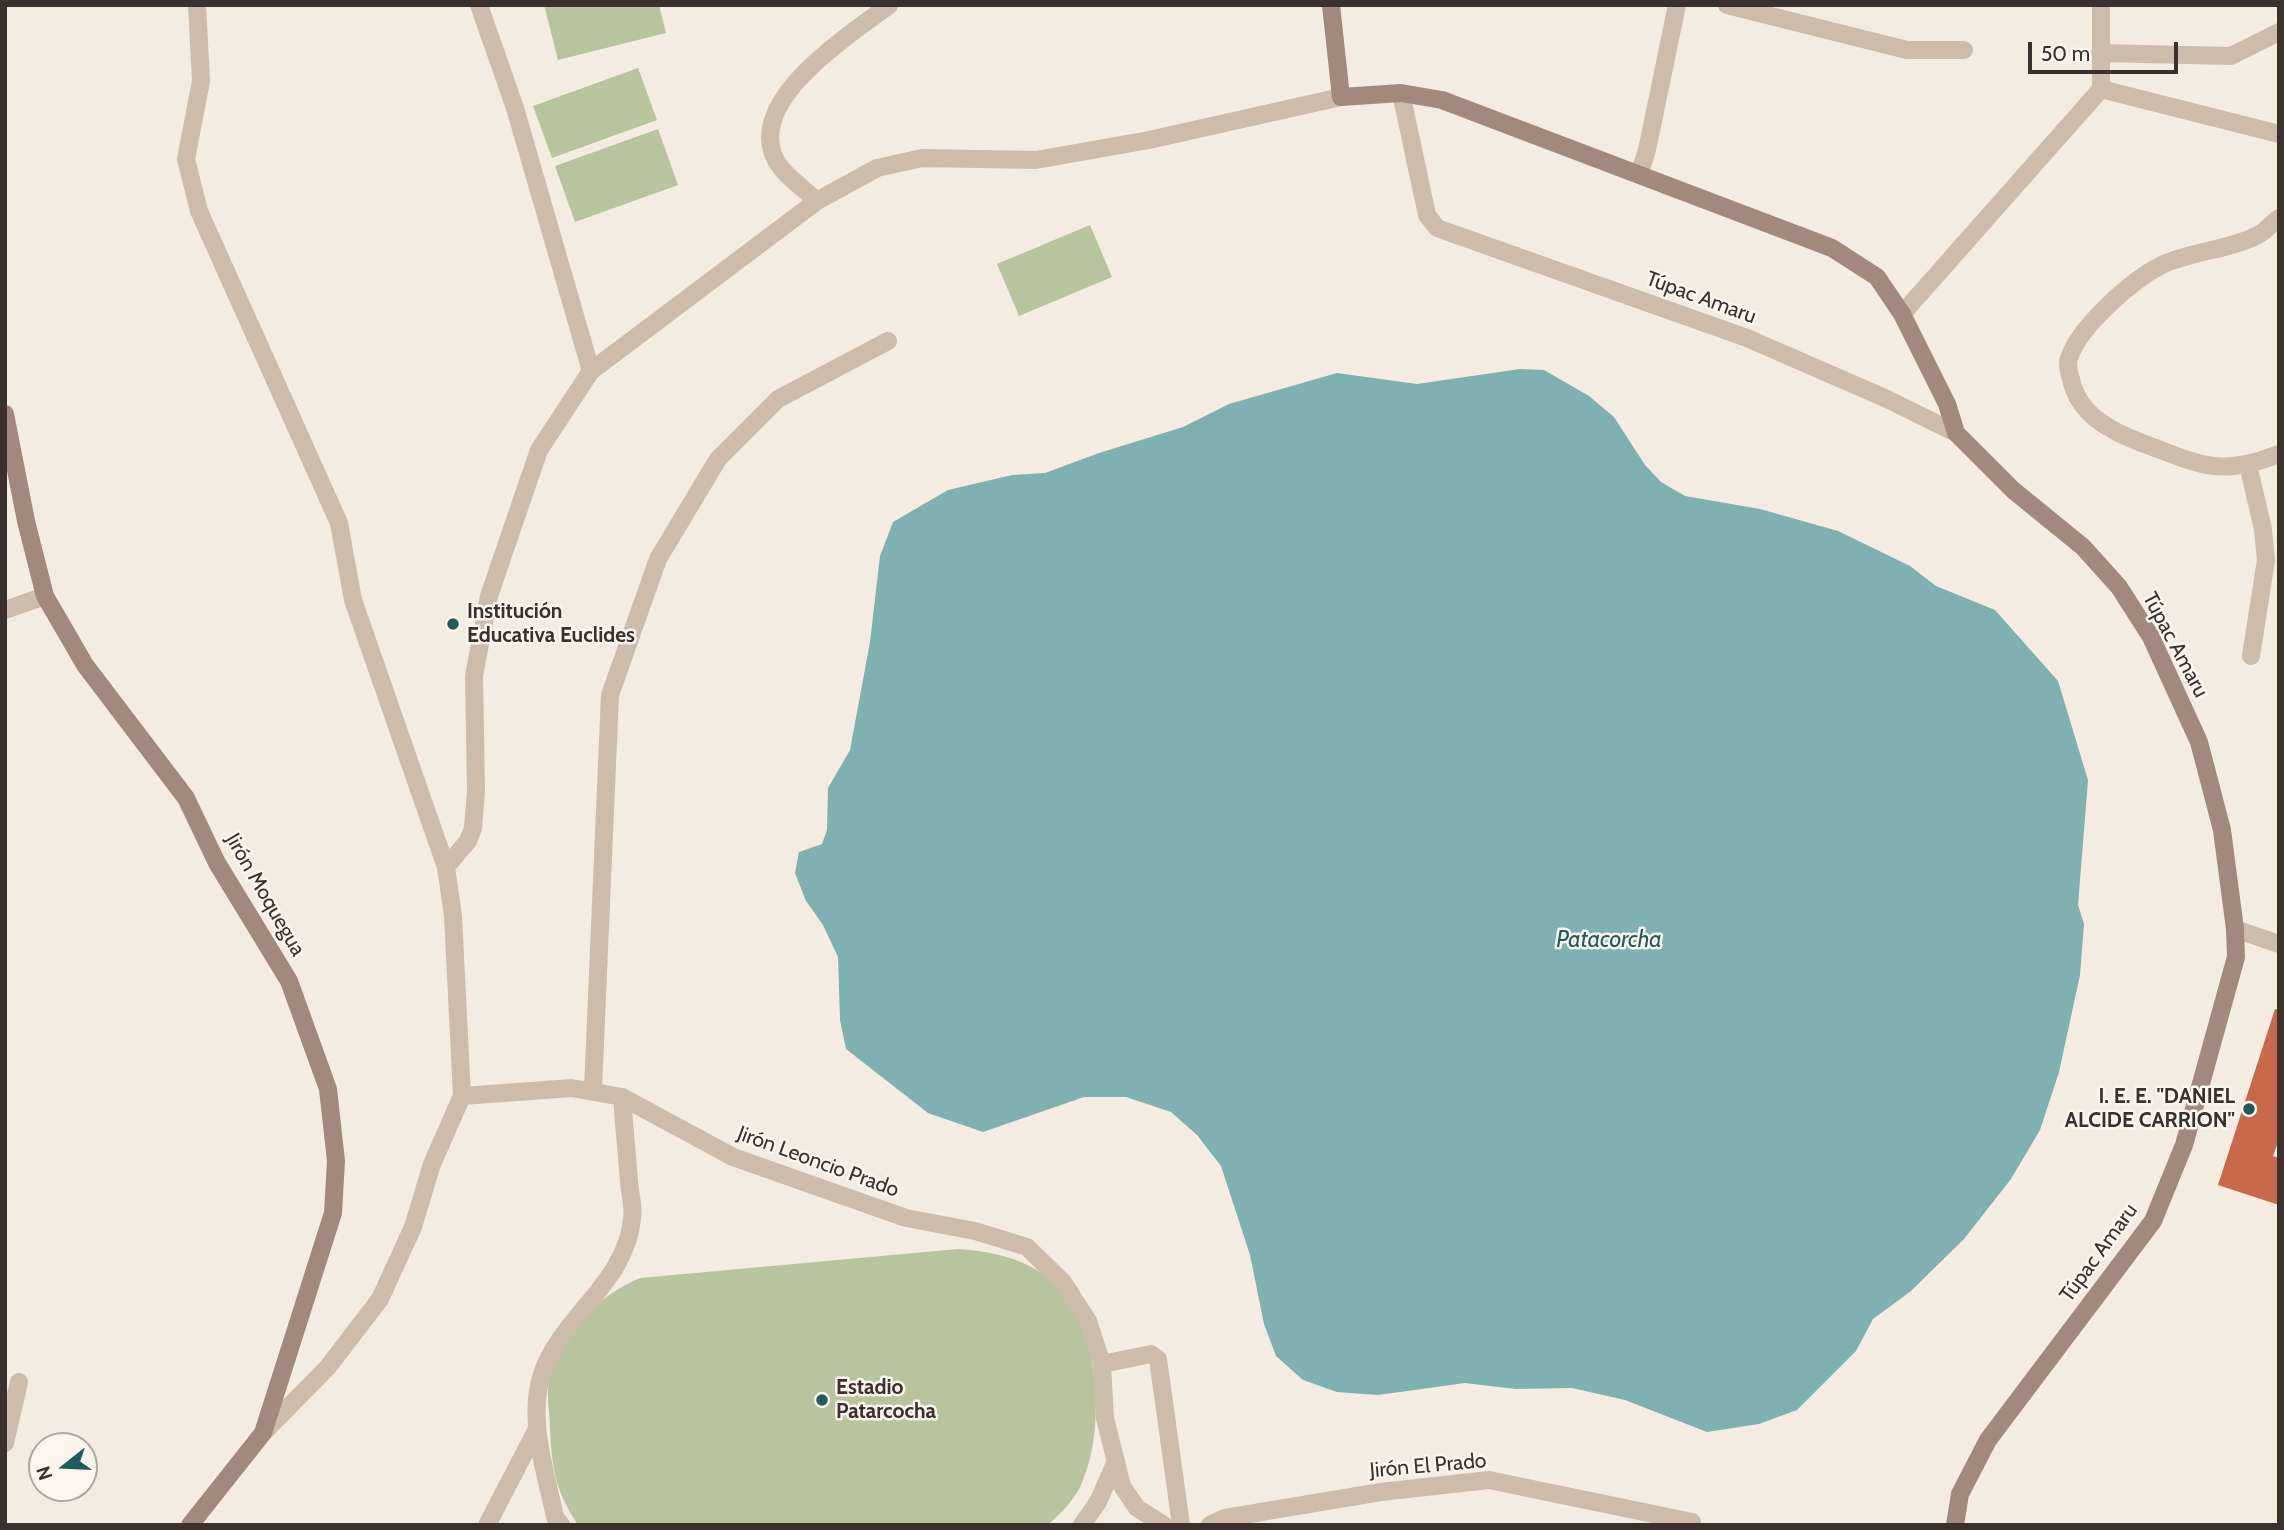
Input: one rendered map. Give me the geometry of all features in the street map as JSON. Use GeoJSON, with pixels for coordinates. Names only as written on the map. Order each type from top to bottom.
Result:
{"type":"FeatureCollection","features":[{"type":"Feature","properties":{"kind":"street"},"geometry":{"type":"LineString","coordinates":[[190,1525],[263,1433],[328,1367],[380,1299],[413,1227],[432,1164],[462,1096],[453,916],[446,867],[353,600],[339,523],[200,211],[186,159],[201,81],[197,5]]}},
{"type":"Feature","properties":{"kind":"street"},"geometry":{"type":"LineString","coordinates":[[479,5],[515,108],[592,371]]}},
{"type":"Feature","properties":{"kind":"street"},"geometry":{"type":"LineString","coordinates":[[817,201],[781,169],[773,155],[769,125],[776,111],[811,65],[889,5]]}},
{"type":"Feature","properties":{"kind":"street"},"geometry":{"type":"LineString","coordinates":[[1331,5],[1341,97]]}},
{"type":"Feature","properties":{"kind":"street"},"geometry":{"type":"LineString","coordinates":[[1639,174],[1647,150],[1677,5]]}},
{"type":"Feature","properties":{"kind":"street"},"geometry":{"type":"LineString","coordinates":[[1727,5],[1906,50],[1964,50]]}},
{"type":"Feature","properties":{"kind":"street"},"geometry":{"type":"LineString","coordinates":[[1902,314],[2101,89],[2101,5]]}},
{"type":"Feature","properties":{"kind":"street"},"geometry":{"type":"LineString","coordinates":[[2100,53],[2231,56],[2279,32]]}},
{"type":"Feature","properties":{"kind":"street"},"geometry":{"type":"LineString","coordinates":[[2101,89],[2279,134]]}},
{"type":"Feature","properties":{"kind":"street"},"geometry":{"type":"LineString","coordinates":[[446,867],[468,841],[473,828],[476,791],[474,676],[489,596],[539,450],[592,371],[817,201],[877,168],[922,158],[1036,160],[1149,140],[1341,97],[1401,93],[1442,100],[1832,248],[1877,277],[1902,314],[1947,404],[1956,433]]}},
{"type":"Feature","properties":{"kind":"street","name":"Túpac Amaru"},"geometry":{"type":"LineString","coordinates":[[1401,93],[1427,215],[1437,228],[1748,338],[1887,399],[1956,433],[2013,490],[2083,547],[2119,587],[2151,637],[2199,742],[2222,830],[2236,957],[2184,1145],[2153,1221],[1988,1440],[1960,1494],[1955,1525]]}},
{"type":"Feature","properties":{"kind":"street"},"geometry":{"type":"LineString","coordinates":[[2279,218],[2259,235],[2162,265],[2129,287],[2084,332],[2068,359],[2074,391],[2092,418],[2137,441],[2213,468],[2248,465],[2279,454]]}},
{"type":"Feature","properties":{"kind":"street"},"geometry":{"type":"LineString","coordinates":[[593,1089],[610,695],[658,559],[718,460],[778,399],[888,341]]}},
{"type":"Feature","properties":{"kind":"street","name":"Jirón Moquegua"},"geometry":{"type":"LineString","coordinates":[[5,414],[26,521],[45,596],[85,665],[186,798],[217,863],[289,981],[328,1089],[336,1161],[333,1213],[263,1433]]}},
{"type":"Feature","properties":{"kind":"street"},"geometry":{"type":"LineString","coordinates":[[2248,465],[2263,529],[2266,560],[2251,656]]}},
{"type":"Feature","properties":{"kind":"street"},"geometry":{"type":"LineString","coordinates":[[5,610],[45,596]]}},
{"type":"Feature","properties":{"kind":"street"},"geometry":{"type":"LineString","coordinates":[[2235,929],[2279,944]]}},
{"type":"Feature","properties":{"kind":"street","name":"Jirón Leoncio Prado"},"geometry":{"type":"LineString","coordinates":[[462,1096],[572,1088],[593,1089],[622,1097],[733,1157],[906,1219],[975,1231],[1027,1247],[1063,1282],[1088,1321],[1102,1364],[1105,1418],[1122,1486],[1137,1508],[1164,1525]]}},
{"type":"Feature","properties":{"kind":"street"},"geometry":{"type":"LineString","coordinates":[[561,1525],[555,1517],[537,1429],[536,1409],[542,1375],[559,1338],[595,1298],[618,1262],[632,1220],[622,1097]]}},
{"type":"Feature","properties":{"kind":"street"},"geometry":{"type":"LineString","coordinates":[[1102,1364],[1151,1354],[1158,1359],[1181,1525]]}},
{"type":"Feature","properties":{"kind":"street"},"geometry":{"type":"LineString","coordinates":[[5,1443],[19,1382]]}},
{"type":"Feature","properties":{"kind":"street"},"geometry":{"type":"LineString","coordinates":[[487,1525],[537,1429]]}},
{"type":"Feature","properties":{"kind":"street"},"geometry":{"type":"LineString","coordinates":[[1082,1525],[1098,1502],[1116,1461]]}},
{"type":"Feature","properties":{"kind":"street","name":"Jirón El Prado"},"geometry":{"type":"LineString","coordinates":[[1210,1525],[1225,1518],[1381,1492],[1489,1480],[1692,1522]]}},
{"type":"Feature","properties":{"kind":"green space"},"geometry":{"type":"Polygon","coordinates":[[[544,5],[659,5],[666,33],[558,60],[544,5]]]}},
{"type":"Feature","properties":{"kind":"green space"},"geometry":{"type":"Polygon","coordinates":[[[638,68],[657,120],[552,158],[533,106],[638,68]]]}},
{"type":"Feature","properties":{"kind":"green space"},"geometry":{"type":"Polygon","coordinates":[[[658,129],[678,185],[575,222],[555,166],[658,129]]]}},
{"type":"Feature","properties":{"kind":"green space"},"geometry":{"type":"Polygon","coordinates":[[[1090,225],[1112,277],[1019,316],[997,264],[1090,225]]]}},
{"type":"Feature","properties":{"kind":"green space","name":"Estadio Patarcocha"},"geometry":{"type":"Polygon","coordinates":[[[958,1249],[1006,1257],[1028,1265],[1049,1278],[1066,1296],[1080,1320],[1089,1347],[1096,1408],[1094,1438],[1088,1466],[1073,1499],[1047,1525],[578,1525],[564,1501],[554,1467],[548,1385],[560,1346],[582,1318],[609,1295],[640,1278],[958,1249]]]}},
{"type":"Feature","properties":{"kind":"water","name":"Patacorcha"},"geometry":{"type":"Polygon","coordinates":[[[1520,369],[1544,370],[1589,396],[1614,417],[1645,465],[1661,482],[1685,496],[1760,509],[1838,531],[1910,566],[1936,586],[1995,610],[2058,681],[2088,780],[2078,905],[2084,924],[2080,975],[2059,1072],[2040,1130],[2011,1179],[1964,1239],[1911,1291],[1873,1319],[1856,1351],[1797,1410],[1759,1424],[1707,1432],[1625,1400],[1572,1388],[1516,1389],[1465,1383],[1378,1395],[1337,1392],[1303,1380],[1276,1356],[1264,1324],[1250,1255],[1221,1166],[1197,1135],[1171,1112],[1126,1097],[1084,1097],[983,1132],[928,1113],[846,1049],[840,1020],[838,957],[823,925],[806,901],[795,873],[799,852],[822,844],[827,830],[828,788],[850,750],[870,642],[880,556],[893,522],[948,490],[1012,475],[1045,473],[1183,427],[1229,404],[1337,373],[1417,384],[1520,369]]]}},
{"type":"Feature","properties":{"kind":"building"},"geometry":{"type":"Polygon","coordinates":[[[2275,1009],[2279,1010],[2279,1140],[2273,1156],[2279,1158],[2279,1205],[2218,1185],[2275,1009]]]}},
{"type":"Feature","properties":{"kind":"place","name":"Institución Educativa Euclides"},"geometry":{"type":"Point","coordinates":[453,624]}},
{"type":"Feature","properties":{"kind":"place","name":"I. E. E. \"DANIEL ALCIDE CARRION\""},"geometry":{"type":"Point","coordinates":[2249,1109]}},
{"type":"Feature","properties":{"kind":"place","name":"Estadio Patarcocha"},"geometry":{"type":"Point","coordinates":[822,1400]}}]}
